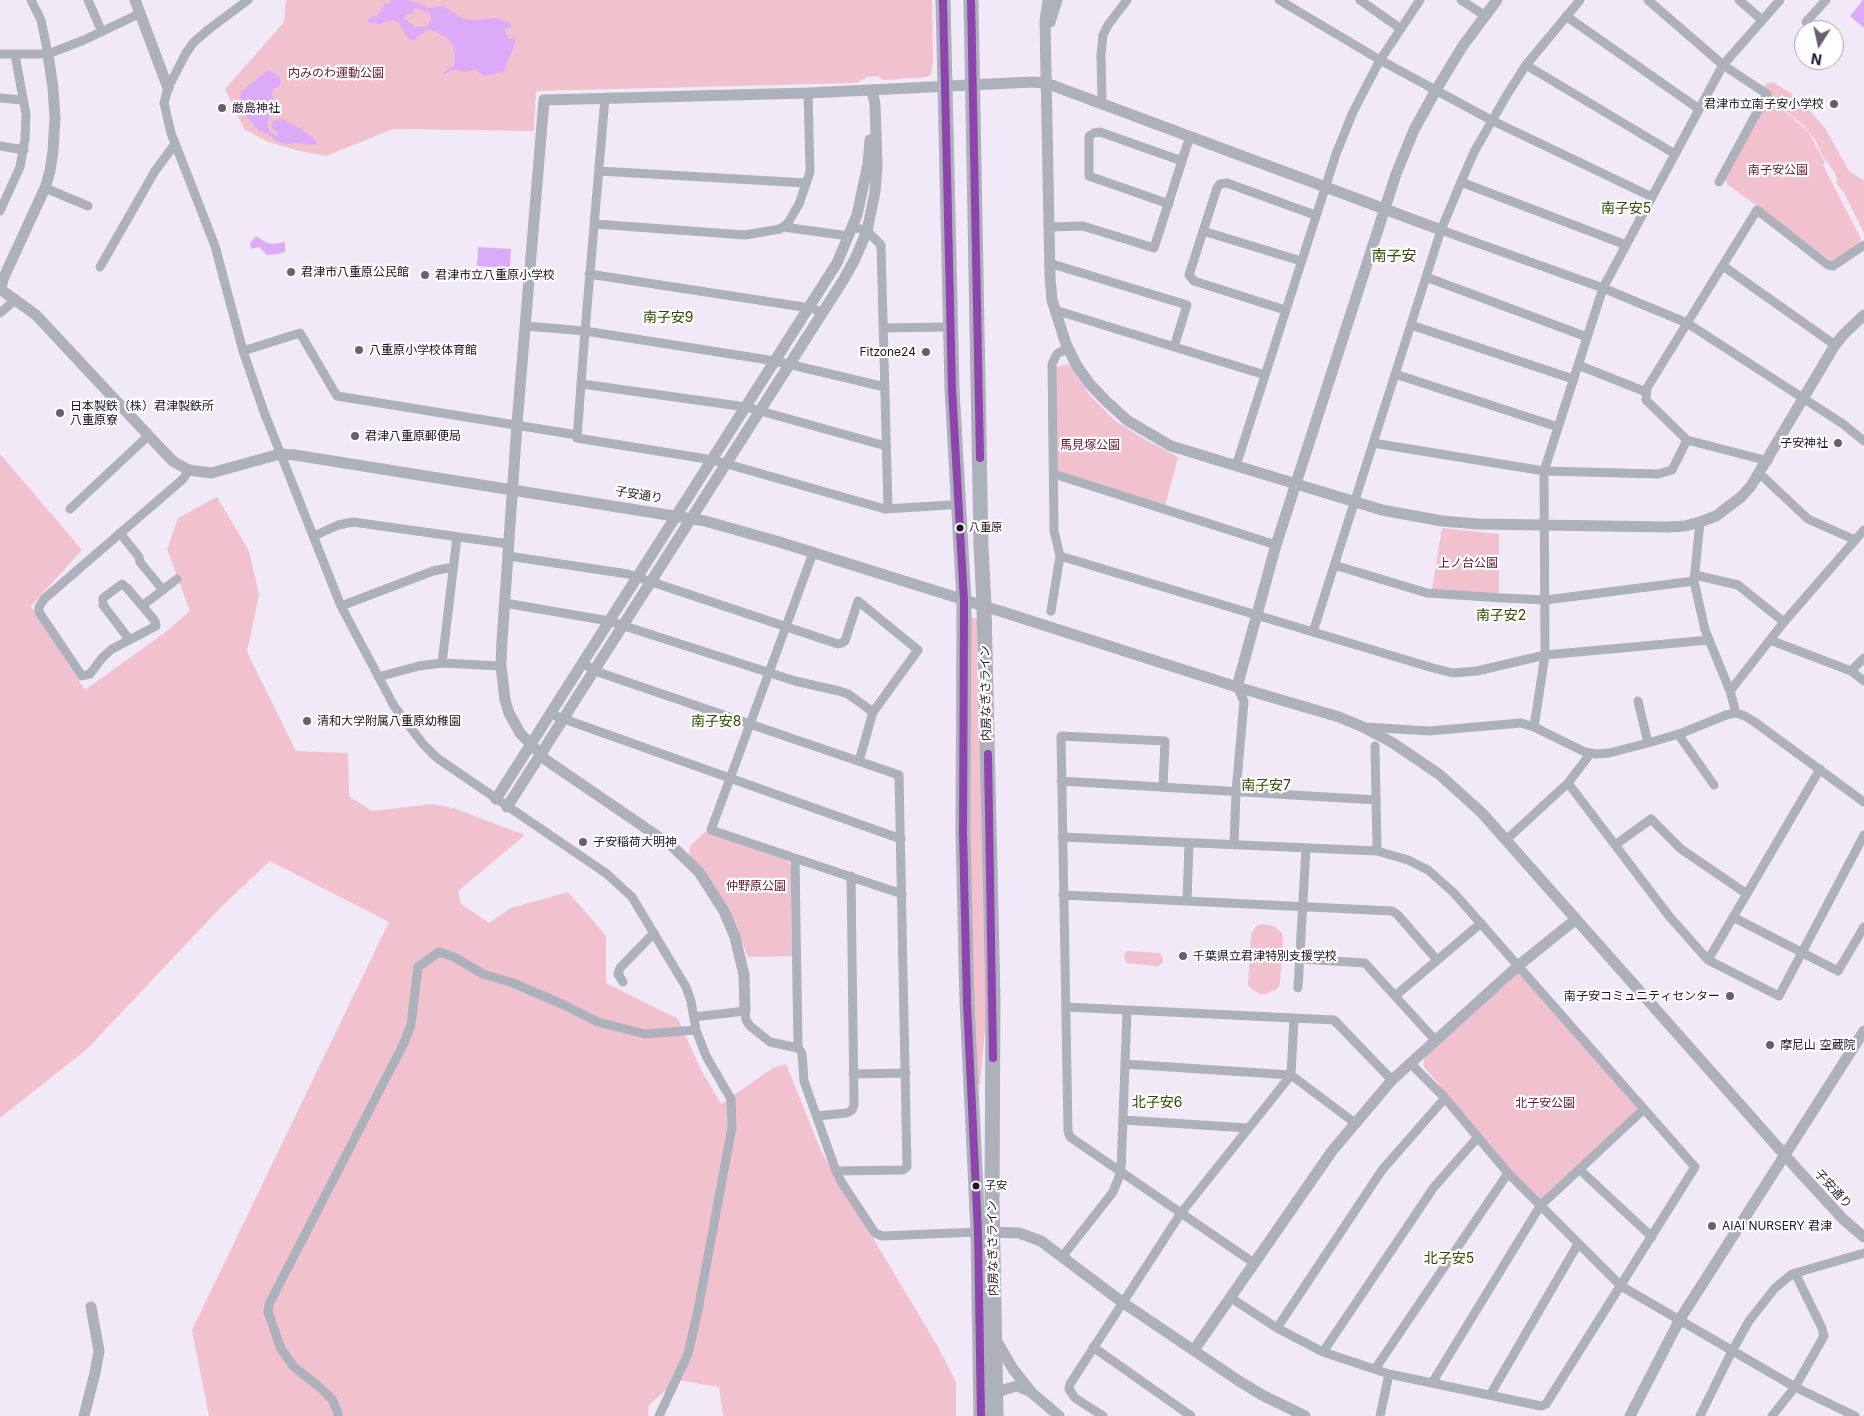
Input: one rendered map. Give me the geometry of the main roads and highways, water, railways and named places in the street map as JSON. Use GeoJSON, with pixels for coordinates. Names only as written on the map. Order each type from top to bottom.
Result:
{"type":"FeatureCollection","features":[{"type":"Feature","properties":{"kind":"highway","name":"内房なぎさライン"},"geometry":{"type":"LineString","coordinates":[[942,0],[952,390],[964,601],[963,841],[966,1004],[978,1232],[981,1416]]}},
{"type":"Feature","properties":{"kind":"highway","name":"内房なぎさライン"},"geometry":{"type":"LineString","coordinates":[[971,0],[981,546],[993,1000],[992,1198],[996,1416]]}},
{"type":"Feature","properties":{"kind":"place","name":"君津市立南子安小学校"},"geometry":{"type":"Point","coordinates":[1834,104]}},
{"type":"Feature","properties":{"kind":"place","name":"厳島神社"},"geometry":{"type":"Point","coordinates":[222,108]}},
{"type":"Feature","properties":{"kind":"place","name":"君津市八重原公民館"},"geometry":{"type":"Point","coordinates":[291,272]}},
{"type":"Feature","properties":{"kind":"place","name":"君津市立八重原小学校"},"geometry":{"type":"Point","coordinates":[425,275]}},
{"type":"Feature","properties":{"kind":"place","name":"八重原小学校体育館"},"geometry":{"type":"Point","coordinates":[359,350]}},
{"type":"Feature","properties":{"kind":"place","name":"Fitzone24"},"geometry":{"type":"Point","coordinates":[926,352]}},
{"type":"Feature","properties":{"kind":"place","name":"日本製鉄（株）君津製鉄所 八重原寮"},"geometry":{"type":"Point","coordinates":[60,413]}},
{"type":"Feature","properties":{"kind":"place","name":"君津八重原郵便局"},"geometry":{"type":"Point","coordinates":[355,436]}},
{"type":"Feature","properties":{"kind":"place","name":"子安神社"},"geometry":{"type":"Point","coordinates":[1838,443]}},
{"type":"Feature","properties":{"kind":"place","name":"八重原"},"geometry":{"type":"Point","coordinates":[960,528]}},
{"type":"Feature","properties":{"kind":"place","name":"清和大学附属八重原幼稚園"},"geometry":{"type":"Point","coordinates":[307,721]}},
{"type":"Feature","properties":{"kind":"place","name":"子安稲荷大明神"},"geometry":{"type":"Point","coordinates":[583,842]}},
{"type":"Feature","properties":{"kind":"place","name":"千葉県立君津特別支援学校"},"geometry":{"type":"Point","coordinates":[1183,956]}},
{"type":"Feature","properties":{"kind":"place","name":"南子安コミュニティセンター"},"geometry":{"type":"Point","coordinates":[1730,996]}},
{"type":"Feature","properties":{"kind":"place","name":"摩尼山 空蔵院"},"geometry":{"type":"Point","coordinates":[1770,1045]}},
{"type":"Feature","properties":{"kind":"place","name":"子安"},"geometry":{"type":"Point","coordinates":[976,1186]}},
{"type":"Feature","properties":{"kind":"place","name":"AIAI NURSERY 君津"},"geometry":{"type":"Point","coordinates":[1712,1226]}},
{"type":"Feature","properties":{"kind":"district","name":"南子安5"},"geometry":{"type":"Point","coordinates":[1626,209]}},
{"type":"Feature","properties":{"kind":"district","name":"南子安"},"geometry":{"type":"Point","coordinates":[1394,256]}},
{"type":"Feature","properties":{"kind":"district","name":"南子安9"},"geometry":{"type":"Point","coordinates":[668,318]}},
{"type":"Feature","properties":{"kind":"district","name":"南子安2"},"geometry":{"type":"Point","coordinates":[1501,616]}},
{"type":"Feature","properties":{"kind":"district","name":"南子安8"},"geometry":{"type":"Point","coordinates":[716,722]}},
{"type":"Feature","properties":{"kind":"district","name":"南子安7"},"geometry":{"type":"Point","coordinates":[1266,786]}},
{"type":"Feature","properties":{"kind":"district","name":"北子安6"},"geometry":{"type":"Point","coordinates":[1157,1103]}},
{"type":"Feature","properties":{"kind":"district","name":"北子安5"},"geometry":{"type":"Point","coordinates":[1449,1259]}},
{"type":"Feature","properties":{"kind":"park label","name":"内みのわ運動公園"},"geometry":{"type":"Point","coordinates":[336,73]}},
{"type":"Feature","properties":{"kind":"park label","name":"南子安公園"},"geometry":{"type":"Point","coordinates":[1778,170]}},
{"type":"Feature","properties":{"kind":"park label","name":"馬見塚公園"},"geometry":{"type":"Point","coordinates":[1090,445]}},
{"type":"Feature","properties":{"kind":"park label","name":"上ノ台公園"},"geometry":{"type":"Point","coordinates":[1468,563]}},
{"type":"Feature","properties":{"kind":"park label","name":"仲野原公園"},"geometry":{"type":"Point","coordinates":[756,886]}},
{"type":"Feature","properties":{"kind":"park label","name":"北子安公園"},"geometry":{"type":"Point","coordinates":[1545,1103]}}]}
